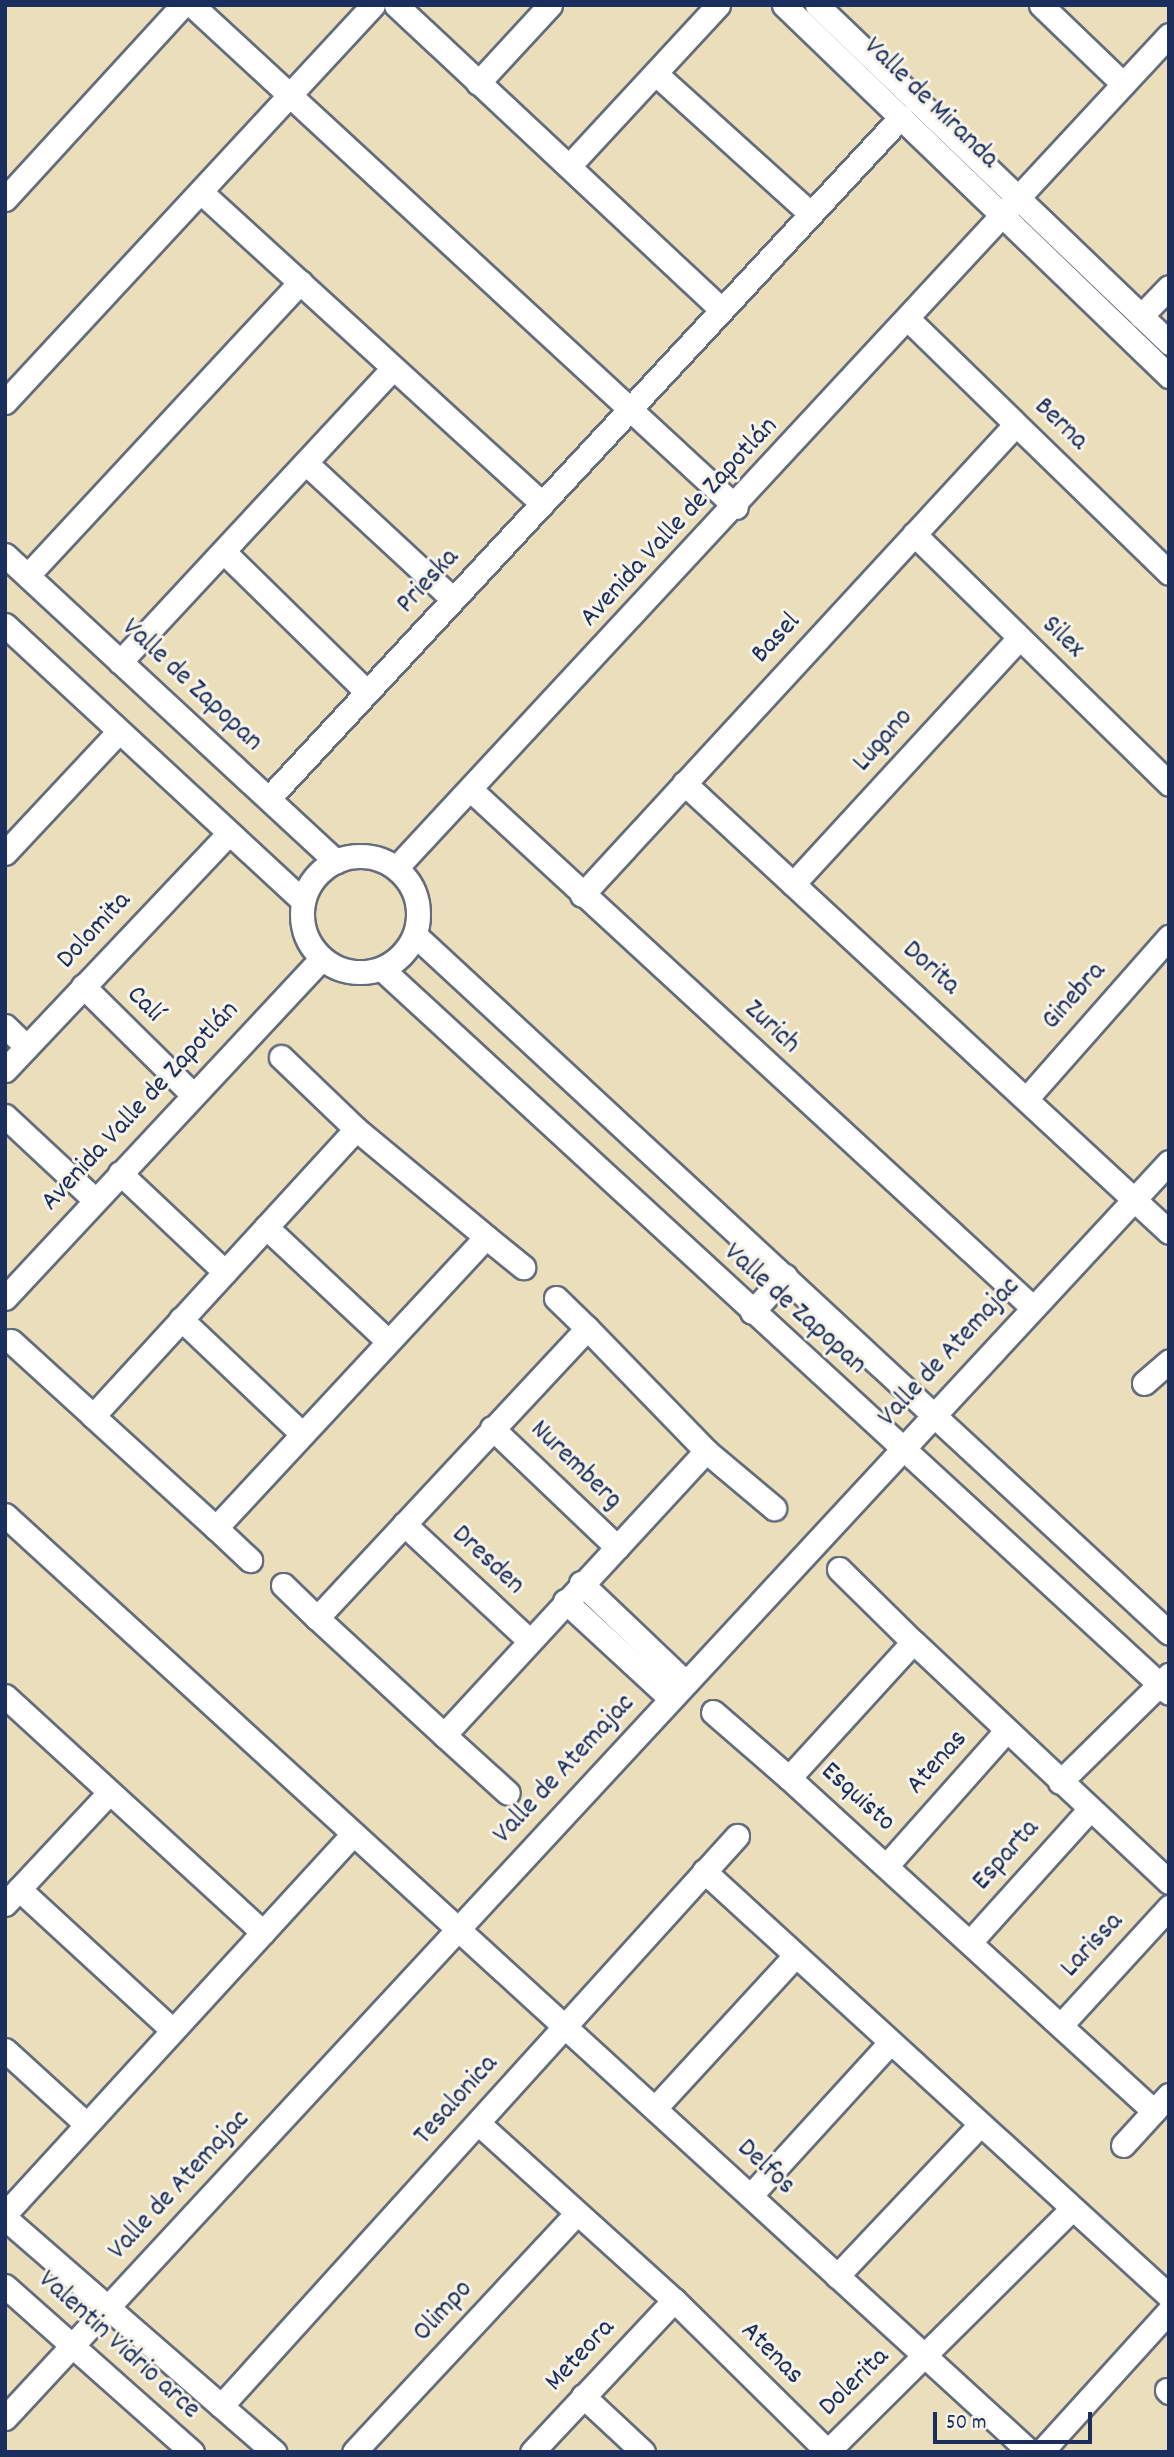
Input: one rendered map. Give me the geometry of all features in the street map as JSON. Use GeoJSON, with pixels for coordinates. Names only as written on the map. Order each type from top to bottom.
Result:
{"type":"FeatureCollection","features":[{"type":"Feature","properties":{"kind":"street"},"geometry":{"type":"LineString","coordinates":[[5,199],[183,5]]}},
{"type":"Feature","properties":{"kind":"street"},"geometry":{"type":"LineString","coordinates":[[192,5],[633,406],[736,507]]}},
{"type":"Feature","properties":{"kind":"street"},"geometry":{"type":"LineString","coordinates":[[5,402],[202,193],[373,5]]}},
{"type":"Feature","properties":{"kind":"street"},"geometry":{"type":"LineString","coordinates":[[396,5],[722,310]]}},
{"type":"Feature","properties":{"kind":"street"},"geometry":{"type":"LineString","coordinates":[[478,83],[550,5]]}},
{"type":"Feature","properties":{"kind":"street"},"geometry":{"type":"LineString","coordinates":[[570,165],[718,5]]}},
{"type":"Feature","properties":{"kind":"street","name":"Valle de Miranda"},"geometry":{"type":"LineString","coordinates":[[784,5],[901,117],[1013,209]]}},
{"type":"Feature","properties":{"kind":"street"},"geometry":{"type":"LineString","coordinates":[[817,5],[1169,376]]}},
{"type":"Feature","properties":{"kind":"street"},"geometry":{"type":"LineString","coordinates":[[1041,5],[1123,84]]}},
{"type":"Feature","properties":{"kind":"street","name":"Avenida Valle de Zapotlán"},"geometry":{"type":"LineString","coordinates":[[396,868],[910,321],[1169,35]]}},
{"type":"Feature","properties":{"kind":"street"},"geometry":{"type":"LineString","coordinates":[[656,74],[811,214]]}},
{"type":"Feature","properties":{"kind":"street","name":"Prieska"},"geometry":{"type":"LineString","coordinates":[[269,798],[901,117]]}},
{"type":"Feature","properties":{"kind":"street"},"geometry":{"type":"LineString","coordinates":[[202,193],[541,504]]}},
{"type":"Feature","properties":{"kind":"street"},"geometry":{"type":"LineString","coordinates":[[1013,209],[1142,316],[1169,343]]}},
{"type":"Feature","properties":{"kind":"street"},"geometry":{"type":"LineString","coordinates":[[28,575],[300,282]]}},
{"type":"Feature","properties":{"kind":"street"},"geometry":{"type":"LineString","coordinates":[[1142,316],[1169,287]]}},
{"type":"Feature","properties":{"kind":"street","name":"Berna"},"geometry":{"type":"LineString","coordinates":[[910,321],[1169,572]]}},
{"type":"Feature","properties":{"kind":"street"},"geometry":{"type":"LineString","coordinates":[[120,662],[307,464],[393,368]]}},
{"type":"Feature","properties":{"kind":"street","name":"Basel"},"geometry":{"type":"LineString","coordinates":[[582,895],[1016,424]]}},
{"type":"Feature","properties":{"kind":"street"},"geometry":{"type":"LineString","coordinates":[[307,464],[453,599]]}},
{"type":"Feature","properties":{"kind":"street","name":"Silex"},"geometry":{"type":"LineString","coordinates":[[914,534],[1169,784]]}},
{"type":"Feature","properties":{"kind":"street"},"geometry":{"type":"LineString","coordinates":[[224,552],[368,692]]}},
{"type":"Feature","properties":{"kind":"street","name":"Valle de Zapopan"},"geometry":{"type":"LineString","coordinates":[[5,555],[336,861]]}},
{"type":"Feature","properties":{"kind":"street"},"geometry":{"type":"LineString","coordinates":[[7,629],[303,901]]}},
{"type":"Feature","properties":{"kind":"street","name":"Lugano"},"geometry":{"type":"LineString","coordinates":[[793,884],[1019,638]]}},
{"type":"Feature","properties":{"kind":"street"},"geometry":{"type":"LineString","coordinates":[[5,853],[118,731]]}},
{"type":"Feature","properties":{"kind":"street","name":"Dorita"},"geometry":{"type":"LineString","coordinates":[[684,783],[1169,1232]]}},
{"type":"Feature","properties":{"kind":"street","name":"Zurich"},"geometry":{"type":"LineString","coordinates":[[471,790],[1032,1307]]}},
{"type":"Feature","properties":{"kind":"street","name":"Dolomita"},"geometry":{"type":"LineString","coordinates":[[5,1070],[229,833]]}},
{"type":"Feature","properties":{"kind":"street"},"geometry":{"type":"LineString","coordinates":[[357,856],[396,868],[412,886],[419,910],[415,935],[402,955],[382,969],[361,973],[321,958],[302,922],[303,901],[310,884],[336,861],[357,856]]}},
{"type":"Feature","properties":{"kind":"street","name":"Valle de Zapopan"},"geometry":{"type":"LineString","coordinates":[[415,935],[935,1413],[1169,1633]]}},
{"type":"Feature","properties":{"kind":"street","name":"Ginebra"},"geometry":{"type":"LineString","coordinates":[[1027,1098],[1169,937]]}},
{"type":"Feature","properties":{"kind":"street","name":"Avenida Valle de Zapotlán"},"geometry":{"type":"LineString","coordinates":[[5,1298],[321,958]]}},
{"type":"Feature","properties":{"kind":"street","name":"Valle de Zapopan"},"geometry":{"type":"LineString","coordinates":[[382,969],[752,1312],[1163,1686]]}},
{"type":"Feature","properties":{"kind":"street","name":"Calí"},"geometry":{"type":"LineString","coordinates":[[83,986],[193,1095]]}},
{"type":"Feature","properties":{"kind":"street"},"geometry":{"type":"LineString","coordinates":[[5,1026],[27,1047]]}},
{"type":"Feature","properties":{"kind":"street"},"geometry":{"type":"LineString","coordinates":[[281,1057],[356,1129],[523,1267]]}},
{"type":"Feature","properties":{"kind":"street"},"geometry":{"type":"LineString","coordinates":[[5,1116],[95,1200]]}},
{"type":"Feature","properties":{"kind":"street"},"geometry":{"type":"LineString","coordinates":[[93,1416],[356,1129]]}},
{"type":"Feature","properties":{"kind":"street","name":"Valle de Atemajac"},"geometry":{"type":"LineString","coordinates":[[5,2418],[1169,1162]]}},
{"type":"Feature","properties":{"kind":"street"},"geometry":{"type":"LineString","coordinates":[[120,1172],[225,1272]]}},
{"type":"Feature","properties":{"kind":"street"},"geometry":{"type":"LineString","coordinates":[[266,1227],[388,1341]]}},
{"type":"Feature","properties":{"kind":"street"},"geometry":{"type":"LineString","coordinates":[[216,1528],[486,1237]]}},
{"type":"Feature","properties":{"kind":"street"},"geometry":{"type":"LineString","coordinates":[[752,1312],[785,1276]]}},
{"type":"Feature","properties":{"kind":"street"},"geometry":{"type":"LineString","coordinates":[[556,1298],[706,1451],[774,1508]]}},
{"type":"Feature","properties":{"kind":"street"},"geometry":{"type":"LineString","coordinates":[[181,1319],[302,1434]]}},
{"type":"Feature","properties":{"kind":"street"},"geometry":{"type":"LineString","coordinates":[[317,1618],[587,1328]]}},
{"type":"Feature","properties":{"kind":"street"},"geometry":{"type":"LineString","coordinates":[[11,1341],[250,1560]]}},
{"type":"Feature","properties":{"kind":"street"},"geometry":{"type":"LineString","coordinates":[[1144,1383],[1169,1361]]}},
{"type":"Feature","properties":{"kind":"street","name":"Nuremberg"},"geometry":{"type":"LineString","coordinates":[[492,1428],[617,1547]]}},
{"type":"Feature","properties":{"kind":"street"},"geometry":{"type":"LineString","coordinates":[[444,1735],[581,1583],[706,1451]]}},
{"type":"Feature","properties":{"kind":"street","name":"Delfos"},"geometry":{"type":"LineString","coordinates":[[5,1515],[457,1931],[656,2107],[924,2358],[1030,2452]]}},
{"type":"Feature","properties":{"kind":"street","name":"Dresden"},"geometry":{"type":"LineString","coordinates":[[404,1524],[530,1641]]}},
{"type":"Feature","properties":{"kind":"street"},"geometry":{"type":"LineString","coordinates":[[839,1569],[1088,1811],[1169,1882]]}},
{"type":"Feature","properties":{"kind":"street"},"geometry":{"type":"LineString","coordinates":[[581,1583],[678,1690]]}},
{"type":"Feature","properties":{"kind":"street"},"geometry":{"type":"LineString","coordinates":[[283,1585],[508,1793]]}},
{"type":"Feature","properties":{"kind":"street"},"geometry":{"type":"LineString","coordinates":[[565,1601],[678,1690]]}},
{"type":"Feature","properties":{"kind":"street","name":"Esquisto"},"geometry":{"type":"LineString","coordinates":[[913,1642],[789,1778],[1061,2025],[1161,2103]]}},
{"type":"Feature","properties":{"kind":"street"},"geometry":{"type":"LineString","coordinates":[[1064,1786],[1163,1686]]}},
{"type":"Feature","properties":{"kind":"street"},"geometry":{"type":"LineString","coordinates":[[7,1701],[263,1932]]}},
{"type":"Feature","properties":{"kind":"street"},"geometry":{"type":"LineString","coordinates":[[713,1712],[789,1778]]}},
{"type":"Feature","properties":{"kind":"street","name":"Atenas"},"geometry":{"type":"LineString","coordinates":[[887,1865],[1005,1732]]}},
{"type":"Feature","properties":{"kind":"street"},"geometry":{"type":"LineString","coordinates":[[109,1793],[12,1896],[171,2029]]}},
{"type":"Feature","properties":{"kind":"street","name":"Esparta"},"geometry":{"type":"LineString","coordinates":[[971,1941],[1088,1811]]}},
{"type":"Feature","properties":{"kind":"street"},"geometry":{"type":"LineString","coordinates":[[5,2216],[85,2123],[353,1834]]}},
{"type":"Feature","properties":{"kind":"street","name":"Tesalonica"},"geometry":{"type":"LineString","coordinates":[[221,2406],[478,2123],[564,2023],[737,1836]]}},
{"type":"Feature","properties":{"kind":"street"},"geometry":{"type":"LineString","coordinates":[[704,1871],[977,2128],[1169,2296]]}},
{"type":"Feature","properties":{"kind":"street","name":"Larissa"},"geometry":{"type":"LineString","coordinates":[[1061,2025],[1169,1907]]}},
{"type":"Feature","properties":{"kind":"street"},"geometry":{"type":"LineString","coordinates":[[656,2107],[795,1956]]}},
{"type":"Feature","properties":{"kind":"street"},"geometry":{"type":"LineString","coordinates":[[751,2195],[888,2045]]}},
{"type":"Feature","properties":{"kind":"street"},"geometry":{"type":"LineString","coordinates":[[5,2050],[85,2123]]}},
{"type":"Feature","properties":{"kind":"street"},"geometry":{"type":"LineString","coordinates":[[1123,2145],[1161,2103]]}},
{"type":"Feature","properties":{"kind":"street","name":"Atenas"},"geometry":{"type":"LineString","coordinates":[[478,2123],[674,2300],[827,2451]]}},
{"type":"Feature","properties":{"kind":"street"},"geometry":{"type":"LineString","coordinates":[[837,2276],[977,2128]]}},
{"type":"Feature","properties":{"kind":"street","name":"Dolerita"},"geometry":{"type":"LineString","coordinates":[[827,2451],[1071,2210]]}},
{"type":"Feature","properties":{"kind":"street","name":"Olimpo"},"geometry":{"type":"LineString","coordinates":[[354,2452],[577,2213]]}},
{"type":"Feature","properties":{"kind":"street","name":"Valentin Vidrio arce"},"geometry":{"type":"LineString","coordinates":[[5,2216],[106,2309],[274,2452]]}},
{"type":"Feature","properties":{"kind":"street","name":"Valentin Vidrio arce"},"geometry":{"type":"LineString","coordinates":[[5,2286],[192,2452]]}},
{"type":"Feature","properties":{"kind":"street","name":"Meteora"},"geometry":{"type":"LineString","coordinates":[[532,2452],[674,2300]]}},
{"type":"Feature","properties":{"kind":"street"},"geometry":{"type":"LineString","coordinates":[[1041,2452],[1169,2311]]}},
{"type":"Feature","properties":{"kind":"street"},"geometry":{"type":"LineString","coordinates":[[583,2396],[643,2452]]}}]}
